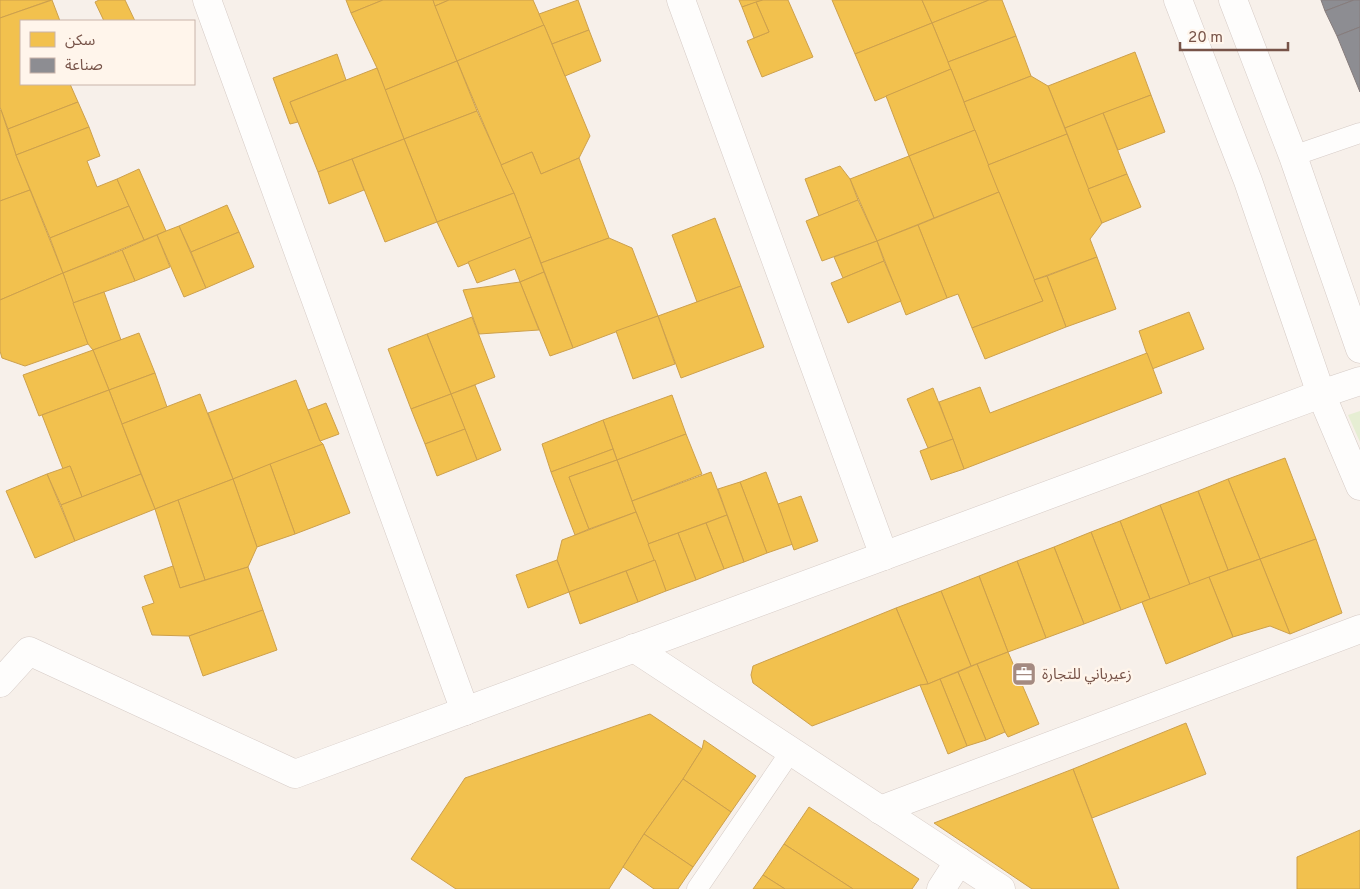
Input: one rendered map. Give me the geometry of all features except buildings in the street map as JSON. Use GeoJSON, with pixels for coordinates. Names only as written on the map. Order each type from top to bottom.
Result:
{"type":"FeatureCollection","features":[{"type":"Feature","properties":{"kind":"street"},"geometry":{"type":"LineString","coordinates":[[207,0],[465,711]]}},
{"type":"Feature","properties":{"kind":"street"},"geometry":{"type":"LineString","coordinates":[[681,0],[884,556]]}},
{"type":"Feature","properties":{"kind":"street"},"geometry":{"type":"LineString","coordinates":[[1178,0],[1248,181],[1321,394],[1360,486]]}},
{"type":"Feature","properties":{"kind":"street"},"geometry":{"type":"LineString","coordinates":[[1232,0],[1293,156],[1360,349]]}},
{"type":"Feature","properties":{"kind":"street"},"geometry":{"type":"LineString","coordinates":[[0,683],[29,651],[295,774],[1360,381]]}},
{"type":"Feature","properties":{"kind":"street"},"geometry":{"type":"LineString","coordinates":[[880,810],[1360,629]]}},
{"type":"Feature","properties":{"kind":"street"},"geometry":{"type":"LineString","coordinates":[[634,648],[1002,889]]}},
{"type":"Feature","properties":{"kind":"street"},"geometry":{"type":"LineString","coordinates":[[941,889],[959,862]]}},
{"type":"Feature","properties":{"kind":"lane"},"geometry":{"type":"LineString","coordinates":[[1293,156],[1360,133]]}},
{"type":"Feature","properties":{"kind":"lane"},"geometry":{"type":"LineString","coordinates":[[697,889],[791,751]]}},
{"type":"Feature","properties":{"kind":"green space"},"geometry":{"type":"Polygon","coordinates":[[[1360,411],[1360,442],[1348,415],[1360,411]]]}},
{"type":"Feature","properties":{"kind":"place","name":"زعيرباني للتجارة"},"geometry":{"type":"Point","coordinates":[1024,674]}}]}
